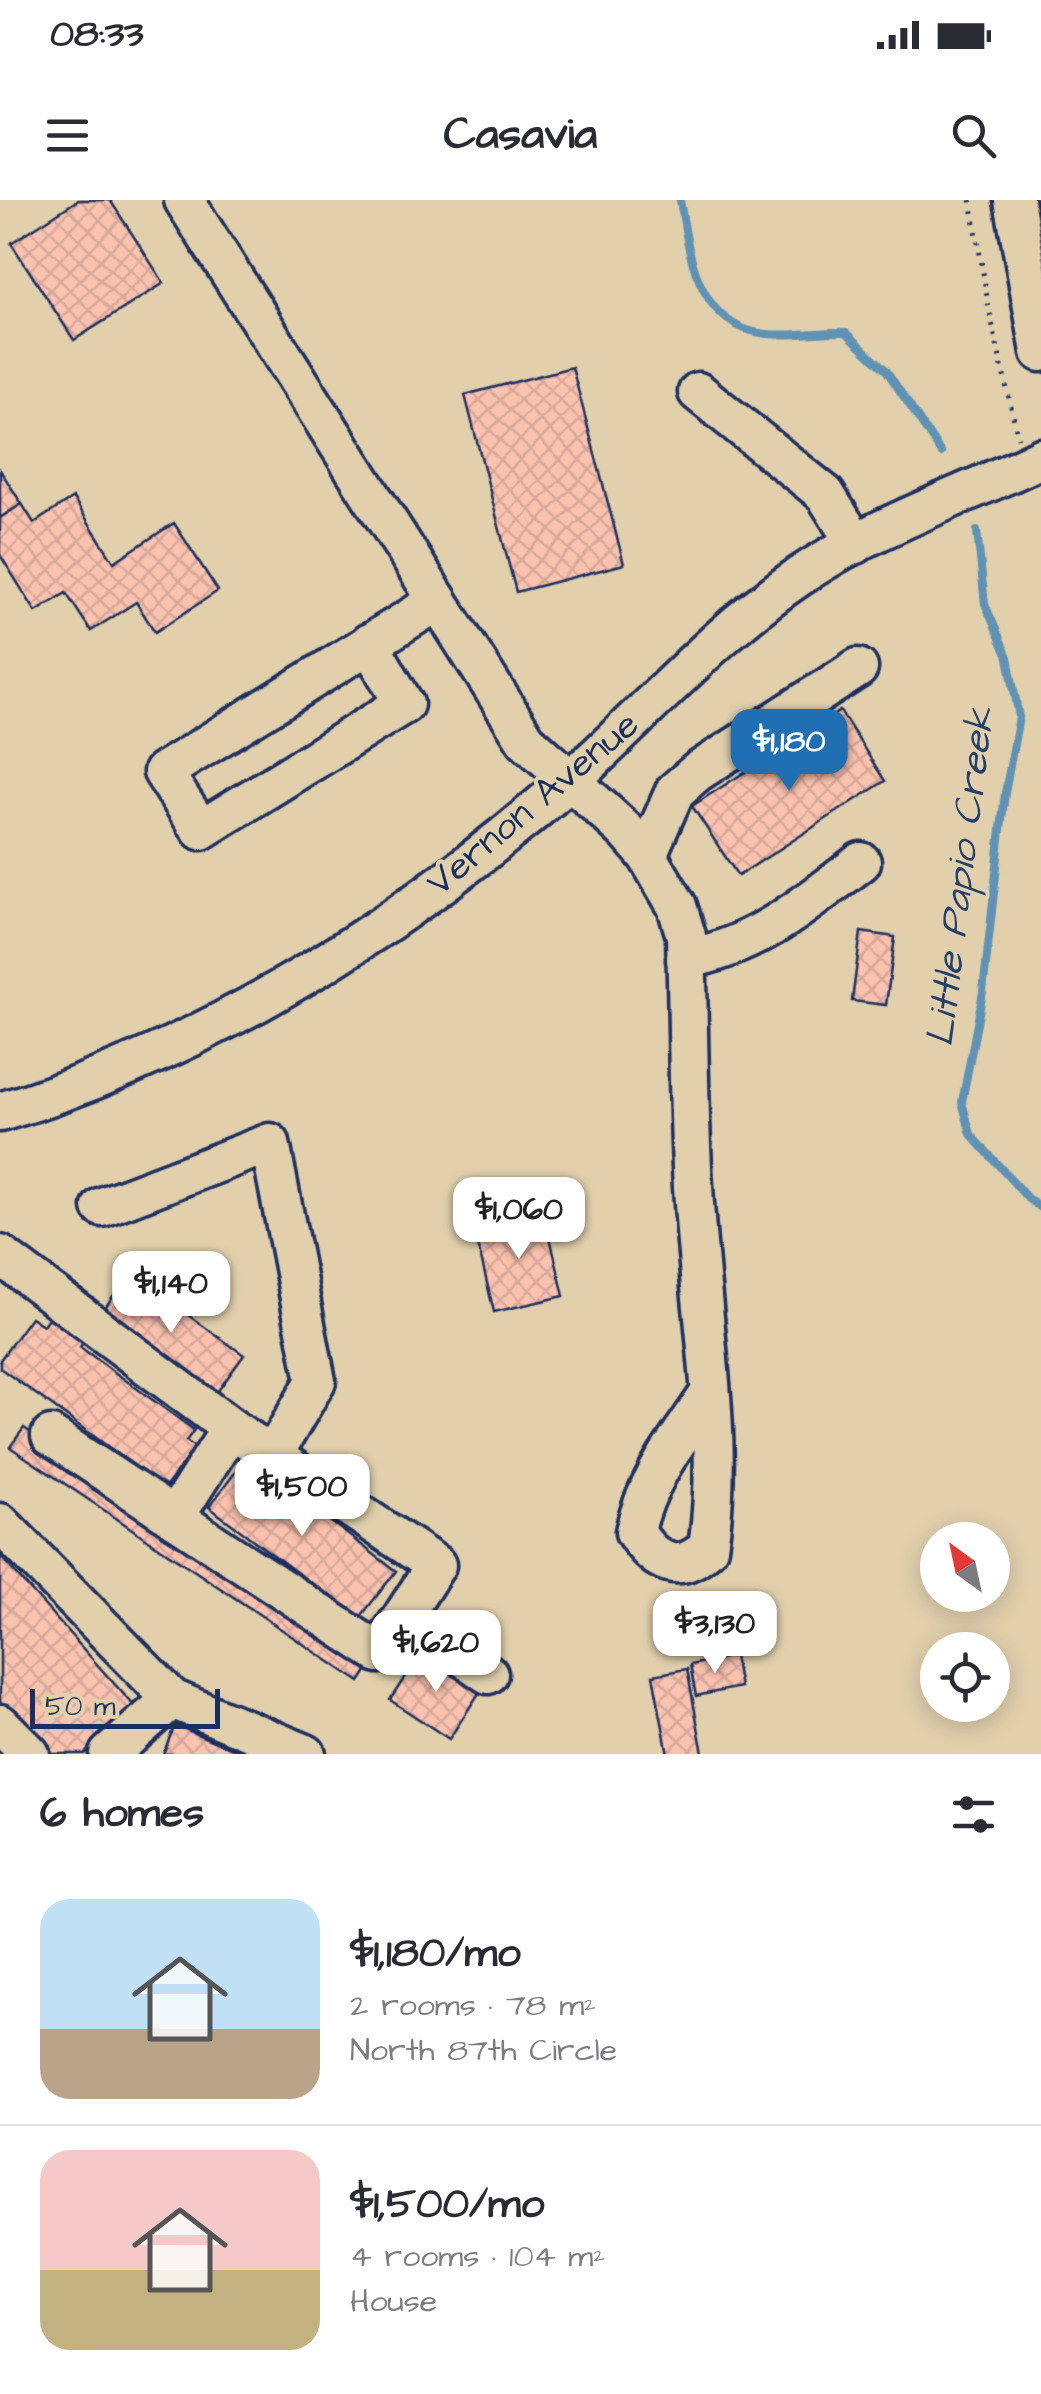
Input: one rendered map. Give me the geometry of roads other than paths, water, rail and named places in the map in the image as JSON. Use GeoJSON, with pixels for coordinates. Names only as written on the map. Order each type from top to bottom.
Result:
{"type":"FeatureCollection","features":[{"type":"Feature","properties":{"kind":"street"},"geometry":{"type":"LineString","coordinates":[[184,200],[526,740],[647,856],[677,906],[686,959],[698,1264],[709,1337],[710,1392]]}},
{"type":"Feature","properties":{"kind":"street"},"geometry":{"type":"LineString","coordinates":[[1014,200],[1041,352]]}},
{"type":"Feature","properties":{"kind":"street"},"geometry":{"type":"LineString","coordinates":[[698,392],[825,494],[856,544]]}},
{"type":"Feature","properties":{"kind":"street","name":"Vernon Avenue"},"geometry":{"type":"LineString","coordinates":[[0,1112],[115,1069],[256,1001],[415,904],[571,780],[752,612],[798,577],[856,544],[1035,461]]}},
{"type":"Feature","properties":{"kind":"street"},"geometry":{"type":"LineString","coordinates":[[370,644],[404,704],[201,830],[163,772],[438,601]]}},
{"type":"Feature","properties":{"kind":"street"},"geometry":{"type":"LineString","coordinates":[[647,856],[675,791],[686,781],[858,668]]}},
{"type":"Feature","properties":{"kind":"street"},"geometry":{"type":"LineString","coordinates":[[686,959],[717,954],[781,924],[860,862]]}},
{"type":"Feature","properties":{"kind":"street"},"geometry":{"type":"LineString","coordinates":[[102,1207],[270,1143],[316,1381],[272,1455]]}},
{"type":"Feature","properties":{"kind":"street"},"geometry":{"type":"LineString","coordinates":[[0,1255],[231,1428],[436,1565],[406,1617],[379,1653],[51,1436]]}},
{"type":"Feature","properties":{"kind":"street"},"geometry":{"type":"LineString","coordinates":[[174,1518],[231,1428]]}},
{"type":"Feature","properties":{"kind":"street"},"geometry":{"type":"LineString","coordinates":[[0,1522],[172,1699],[306,1754]]}},
{"type":"Feature","properties":{"kind":"street"},"geometry":{"type":"LineString","coordinates":[[406,1617],[488,1674]]}},
{"type":"Feature","properties":{"kind":"street"},"geometry":{"type":"LineString","coordinates":[[110,1754],[172,1699]]}},
{"type":"Feature","properties":{"kind":"street"},"geometry":{"type":"LineString","coordinates":[[0,1724],[30,1754]]}},
{"type":"Feature","properties":{"kind":"waterway"},"geometry":{"type":"LineString","coordinates":[[680,200],[691,259],[706,296],[718,311],[732,323],[762,333],[846,332],[886,370],[941,453]]}},
{"type":"Feature","properties":{"kind":"waterway","name":"Little Papio Creek"},"geometry":{"type":"LineString","coordinates":[[977,531],[985,604],[1008,657],[1019,717],[1005,793],[983,992],[962,1102],[971,1134],[1028,1199],[1041,1208]]}}]}
